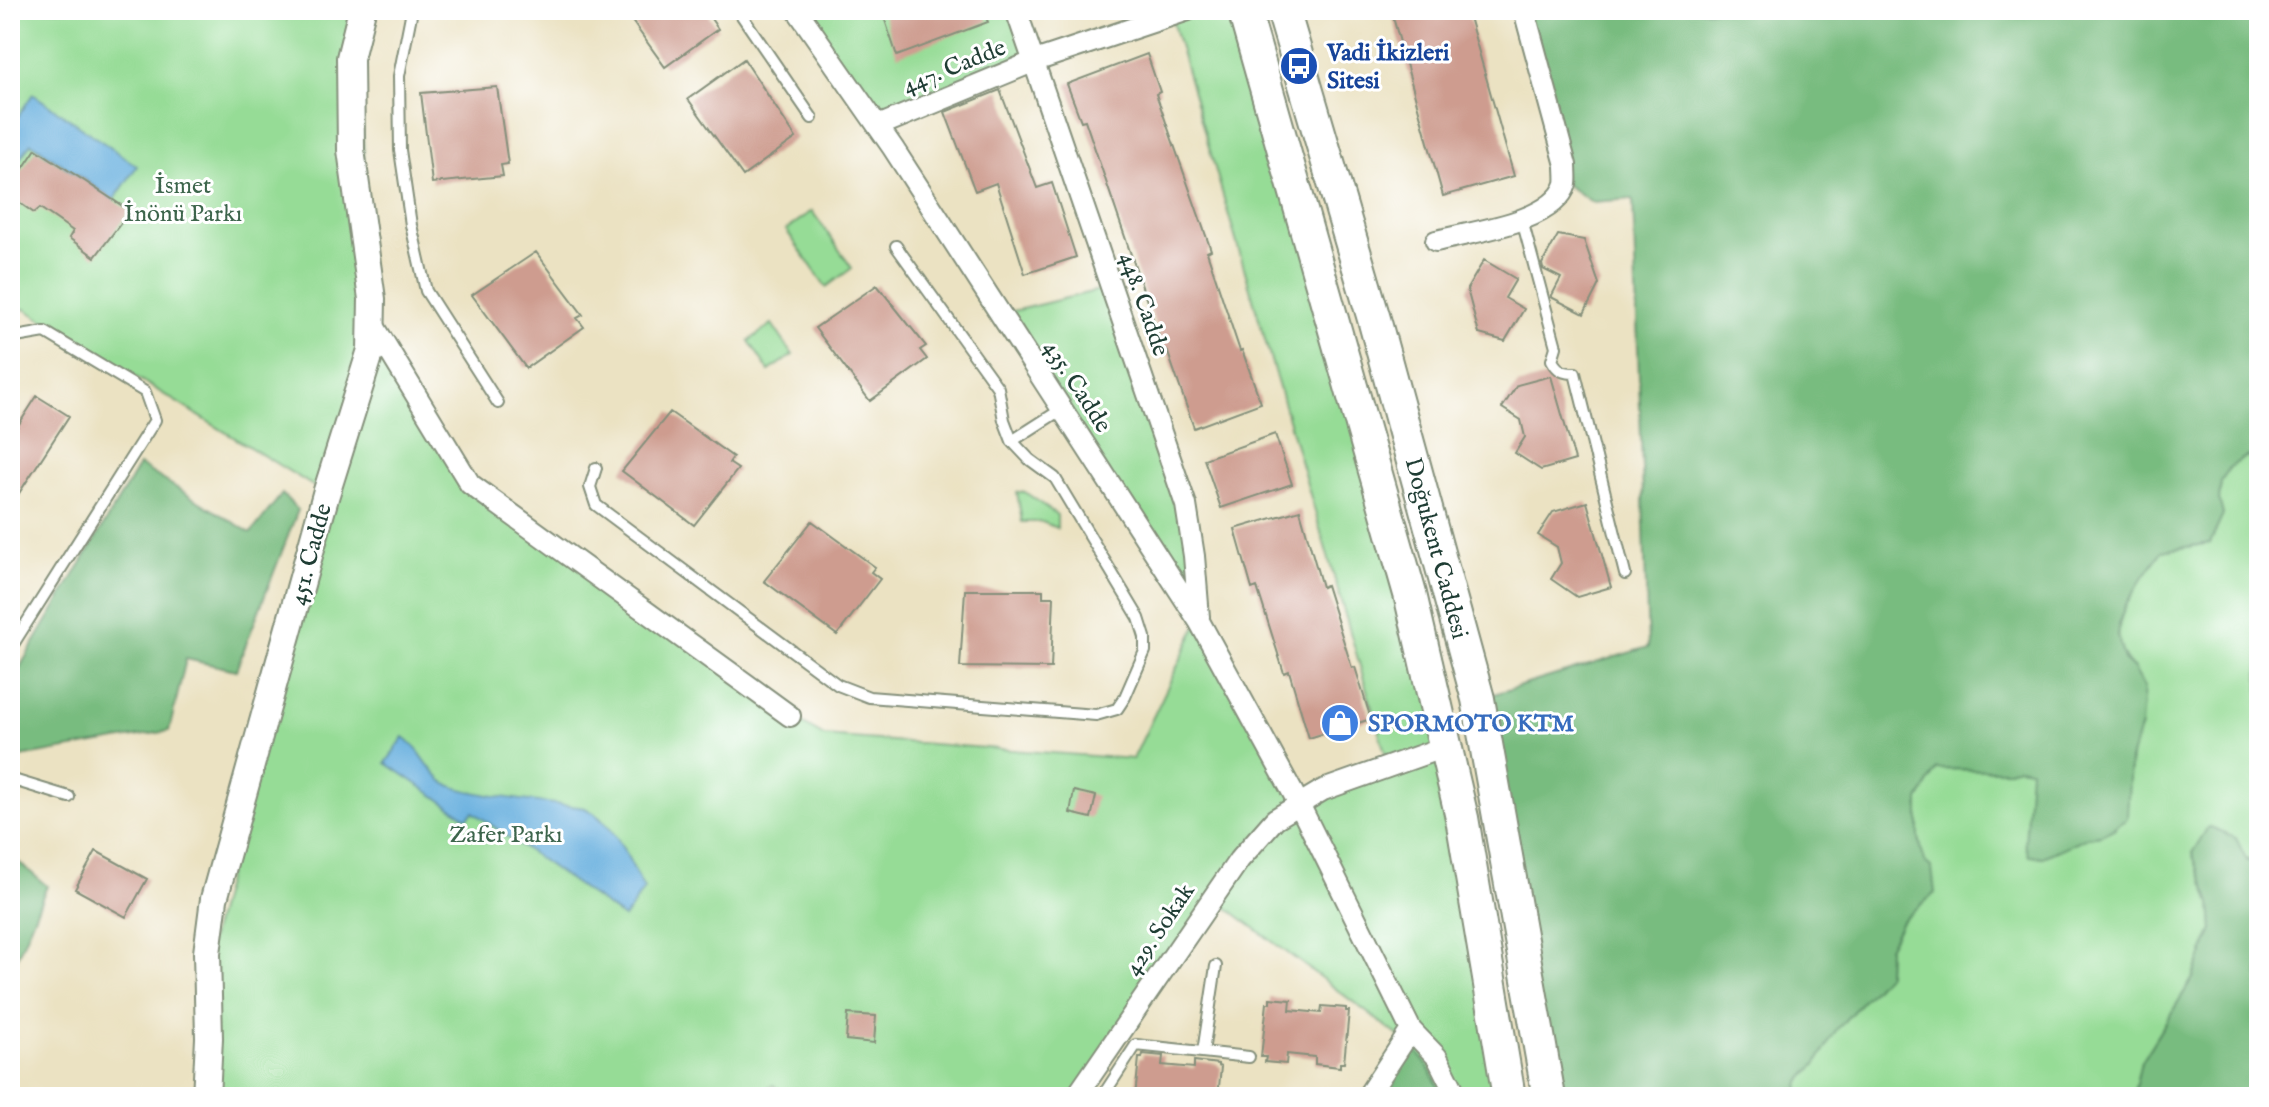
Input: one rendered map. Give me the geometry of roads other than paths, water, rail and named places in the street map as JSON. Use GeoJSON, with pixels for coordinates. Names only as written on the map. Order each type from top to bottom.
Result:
{"type":"FeatureCollection","features":[{"type":"Feature","properties":{"kind":"main road","name":"Doğukent Caddesi"},"geometry":{"type":"LineString","coordinates":[[1244,10],[1410,594],[1462,818],[1509,1097]]}},
{"type":"Feature","properties":{"kind":"main road","name":"Doğukent Caddesi"},"geometry":{"type":"LineString","coordinates":[[1283,10],[1360,269],[1478,699],[1506,842],[1549,1097]]}},
{"type":"Feature","properties":{"kind":"street","name":"451. Cadde"},"geometry":{"type":"LineString","coordinates":[[206,1097],[209,1038],[207,953],[214,899],[326,494],[371,350],[372,299],[351,150],[350,58],[362,10]]}},
{"type":"Feature","properties":{"kind":"street","name":"435. Cadde"},"geometry":{"type":"LineString","coordinates":[[797,10],[878,126],[1199,621],[1298,802],[1411,1030],[1437,1057],[1457,1097]]}},
{"type":"Feature","properties":{"kind":"street","name":"448. Cadde"},"geometry":{"type":"LineString","coordinates":[[1016,10],[1186,505],[1199,621]]}},
{"type":"Feature","properties":{"kind":"street","name":"447. Cadde"},"geometry":{"type":"LineString","coordinates":[[878,126],[1035,61],[1188,10]]}},
{"type":"Feature","properties":{"kind":"street"},"geometry":{"type":"LineString","coordinates":[[1436,241],[1522,220],[1553,204],[1566,185],[1566,165],[1524,10]]}},
{"type":"Feature","properties":{"kind":"street"},"geometry":{"type":"LineString","coordinates":[[371,321],[470,484],[790,716]]}},
{"type":"Feature","properties":{"kind":"street","name":"429. Sokak"},"geometry":{"type":"LineString","coordinates":[[1076,1097],[1239,860],[1265,828],[1298,802],[1339,783],[1447,746]]}},
{"type":"Feature","properties":{"kind":"street"},"geometry":{"type":"LineString","coordinates":[[1367,1097],[1411,1030]]}},
{"type":"Feature","properties":{"kind":"lane"},"geometry":{"type":"LineString","coordinates":[[412,10],[399,76],[400,150],[411,225],[426,291],[498,403]]}},
{"type":"Feature","properties":{"kind":"lane"},"geometry":{"type":"LineString","coordinates":[[738,10],[812,118]]}},
{"type":"Feature","properties":{"kind":"lane"},"geometry":{"type":"LineString","coordinates":[[1522,220],[1556,347],[1552,360],[1556,368],[1565,373],[1575,373],[1625,574]]}},
{"type":"Feature","properties":{"kind":"lane"},"geometry":{"type":"LineString","coordinates":[[596,468],[590,487],[596,505],[838,685],[869,697],[1096,715],[1117,709],[1145,651],[1145,637],[1139,618],[1055,478],[1029,459],[1012,441],[998,388],[896,246]]}},
{"type":"Feature","properties":{"kind":"lane"},"geometry":{"type":"LineString","coordinates":[[10,338],[45,332],[145,392],[155,420],[10,649]]}},
{"type":"Feature","properties":{"kind":"lane"},"geometry":{"type":"LineString","coordinates":[[1012,441],[1062,409]]}},
{"type":"Feature","properties":{"kind":"lane"},"geometry":{"type":"LineString","coordinates":[[10,779],[69,797]]}},
{"type":"Feature","properties":{"kind":"lane"},"geometry":{"type":"LineString","coordinates":[[1203,1052],[1216,966]]}},
{"type":"Feature","properties":{"kind":"lane"},"geometry":{"type":"LineString","coordinates":[[1102,1097],[1136,1045],[1249,1057]]}},
{"type":"Feature","properties":{"kind":"water"},"geometry":{"type":"Polygon","coordinates":[[[33,94],[137,166],[114,200],[31,143],[10,173],[10,128],[33,94]]]}},
{"type":"Feature","properties":{"kind":"water"},"geometry":{"type":"Polygon","coordinates":[[[404,737],[445,783],[490,795],[585,808],[596,815],[620,843],[644,889],[624,918],[473,812],[467,818],[386,763],[404,737]]]}},
{"type":"Feature","properties":{"kind":"place","name":"Vadi İkizleri Sitesi"},"geometry":{"type":"Point","coordinates":[1299,66]}},
{"type":"Feature","properties":{"kind":"place","name":"SPORMOTO KTM"},"geometry":{"type":"Point","coordinates":[1340,723]}},
{"type":"Feature","properties":{"kind":"park label","name":"İsmet İnönü Parkı"},"geometry":{"type":"Point","coordinates":[183,199]}},
{"type":"Feature","properties":{"kind":"park label","name":"Zafer Parkı"},"geometry":{"type":"Point","coordinates":[506,834]}}]}
